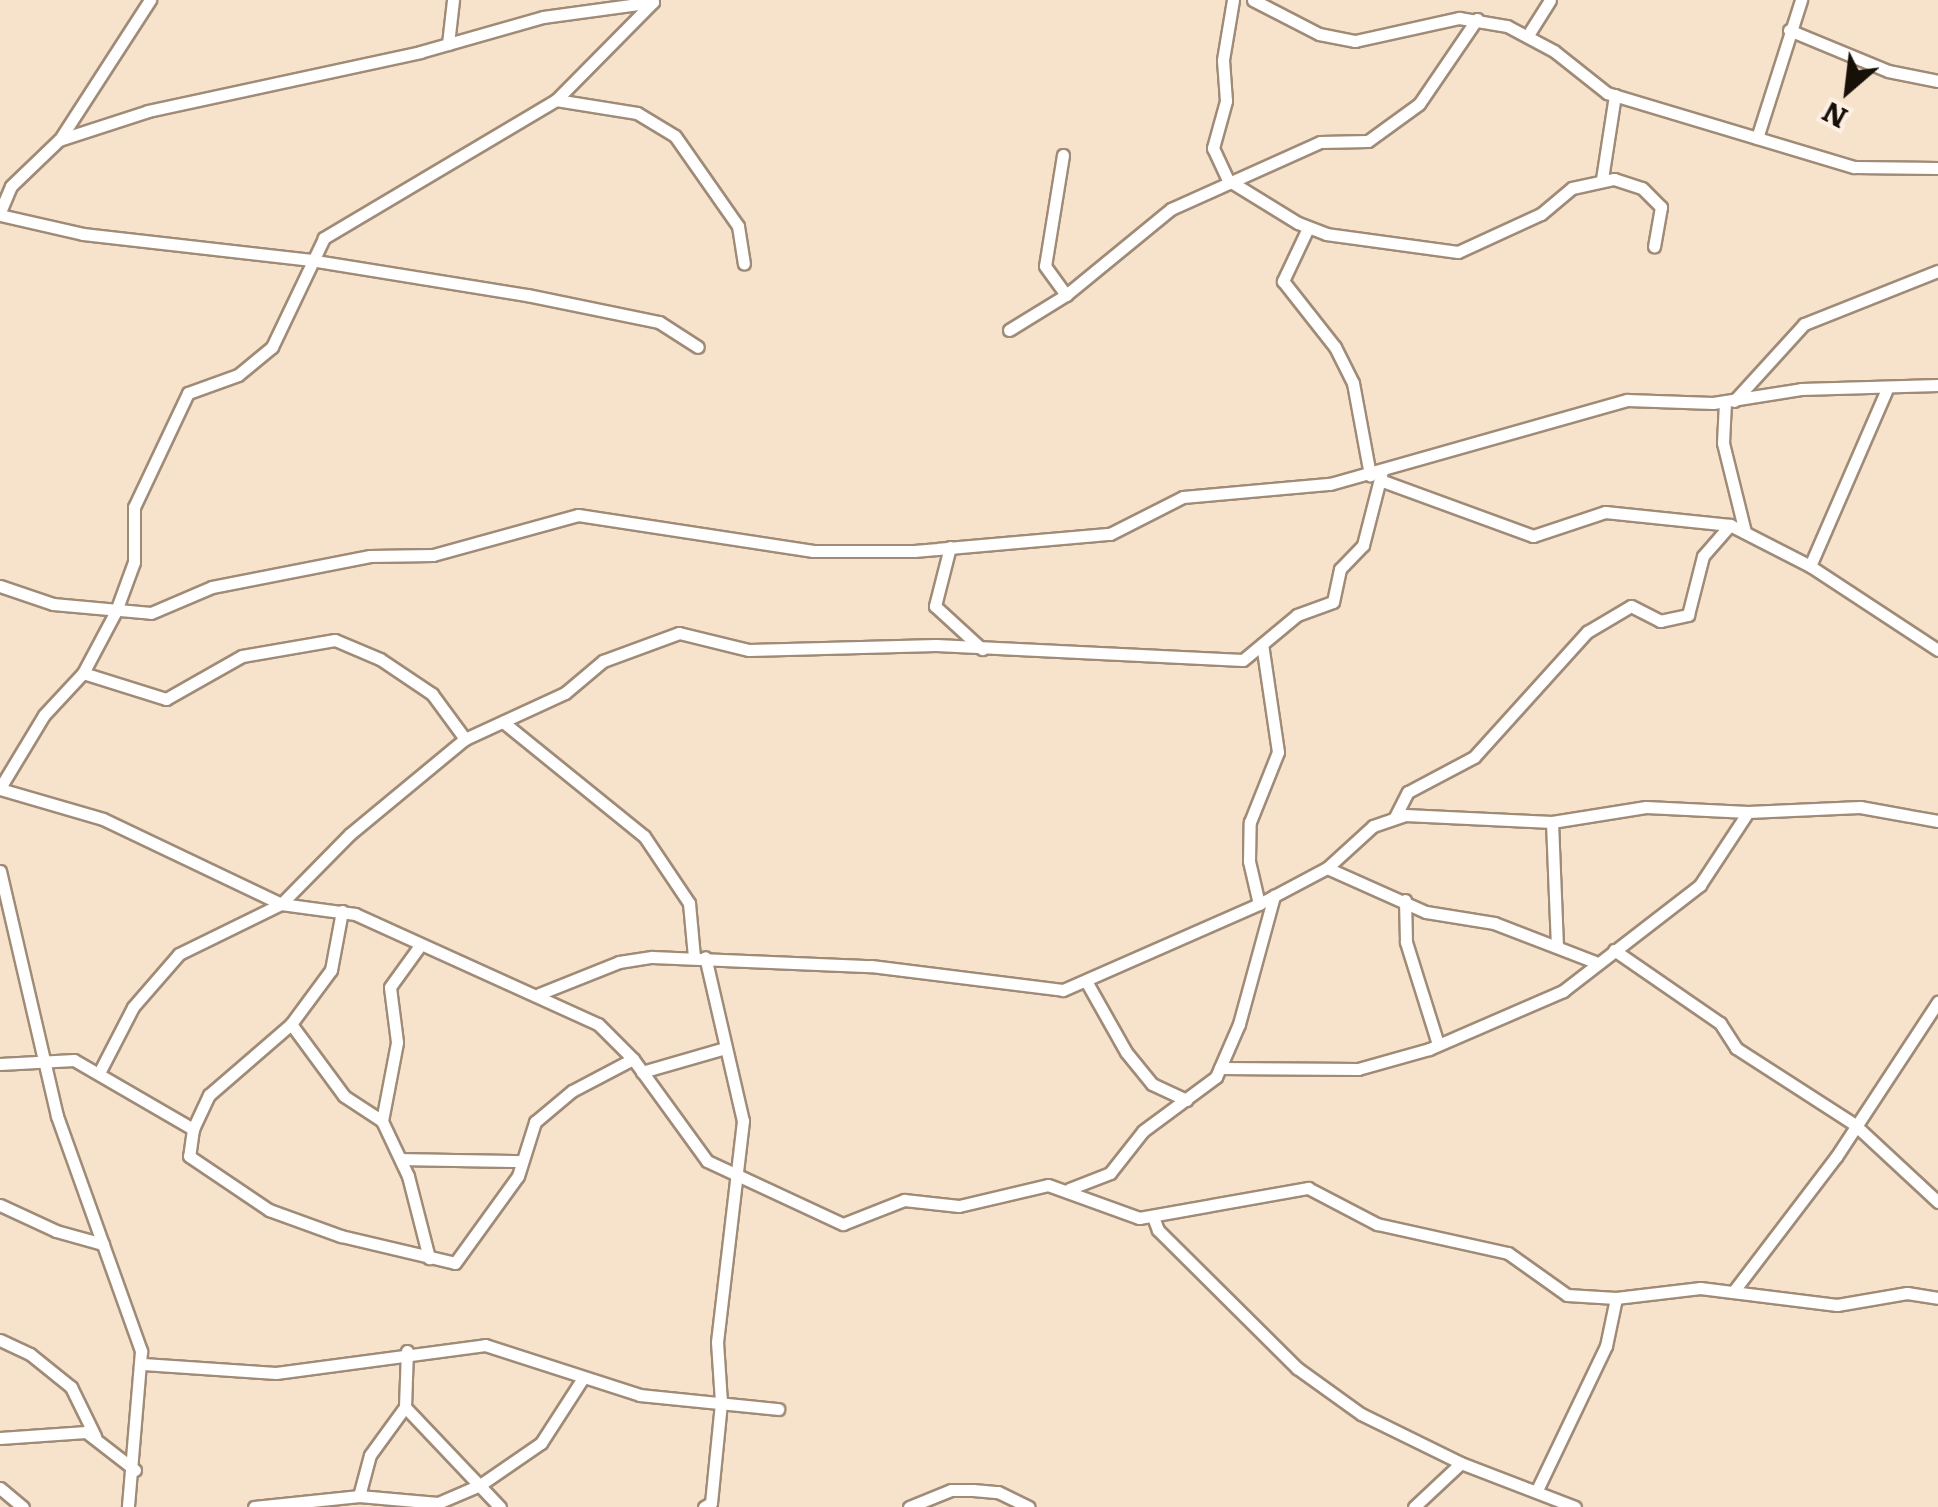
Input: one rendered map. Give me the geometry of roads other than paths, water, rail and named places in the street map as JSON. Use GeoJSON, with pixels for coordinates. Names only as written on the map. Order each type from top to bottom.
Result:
{"type":"FeatureCollection","features":[{"type":"Feature","properties":{"kind":"street"},"geometry":{"type":"LineString","coordinates":[[150,0],[59,140],[6,190],[0,214],[82,234],[310,260],[648,319],[698,348]]}},
{"type":"Feature","properties":{"kind":"street"},"geometry":{"type":"LineString","coordinates":[[448,44],[453,0]]}},
{"type":"Feature","properties":{"kind":"street"},"geometry":{"type":"LineString","coordinates":[[1234,0],[1223,60],[1226,101],[1213,139],[1228,180],[1308,228],[1458,252],[1541,214],[1572,188],[1602,179],[1628,181],[1661,207],[1654,246]]}},
{"type":"Feature","properties":{"kind":"street"},"geometry":{"type":"LineString","coordinates":[[1252,0],[1319,34],[1355,42],[1477,19],[1528,35],[1615,95],[1876,172],[1938,168]]}},
{"type":"Feature","properties":{"kind":"street"},"geometry":{"type":"LineString","coordinates":[[1528,35],[1550,0]]}},
{"type":"Feature","properties":{"kind":"street"},"geometry":{"type":"LineString","coordinates":[[1757,138],[1801,0]]}},
{"type":"Feature","properties":{"kind":"street"},"geometry":{"type":"LineString","coordinates":[[59,140],[148,111],[448,44],[543,17],[657,1]]}},
{"type":"Feature","properties":{"kind":"street"},"geometry":{"type":"LineString","coordinates":[[657,1],[556,100],[324,238],[310,260],[272,348],[238,375],[196,386],[183,400],[134,507],[134,562],[116,611],[83,673],[44,715],[0,788],[104,819],[281,904],[342,911],[419,947],[539,994],[598,1024],[632,1058],[692,1144],[735,1178],[849,1224],[904,1200],[959,1206],[1048,1184],[1069,1189],[1106,1209],[1153,1217],[1308,1188],[1377,1224],[1508,1254],[1567,1294],[1616,1298],[1680,1288],[1837,1305],[1907,1294],[1938,1298]]}},
{"type":"Feature","properties":{"kind":"street"},"geometry":{"type":"LineString","coordinates":[[1009,330],[1066,295],[1171,209],[1228,180],[1320,142],[1368,141],[1419,104],[1477,19]]}},
{"type":"Feature","properties":{"kind":"street"},"geometry":{"type":"LineString","coordinates":[[1789,30],[1888,71],[1938,81]]}},
{"type":"Feature","properties":{"kind":"street"},"geometry":{"type":"LineString","coordinates":[[1602,179],[1615,95]]}},
{"type":"Feature","properties":{"kind":"street"},"geometry":{"type":"LineString","coordinates":[[556,100],[637,113],[675,136],[738,226],[744,264]]}},
{"type":"Feature","properties":{"kind":"street"},"geometry":{"type":"LineString","coordinates":[[1063,156],[1046,266],[1066,295]]}},
{"type":"Feature","properties":{"kind":"street"},"geometry":{"type":"LineString","coordinates":[[99,1073],[133,1008],[180,954],[281,904],[350,834],[466,739],[565,693],[603,661],[666,634],[749,650],[982,649],[1237,662],[1297,615],[1332,602],[1340,569],[1363,546],[1377,476],[1353,383],[1283,280],[1308,228]]}},
{"type":"Feature","properties":{"kind":"street"},"geometry":{"type":"LineString","coordinates":[[1745,532],[1722,443],[1729,402],[1804,324],[1938,271]]}},
{"type":"Feature","properties":{"kind":"street"},"geometry":{"type":"LineString","coordinates":[[0,586],[54,604],[151,613],[212,587],[370,556],[433,556],[578,515],[663,524],[772,549],[950,547],[1110,534],[1184,497],[1377,476],[1628,400],[1729,402],[1800,389],[1886,391],[1938,385]]}},
{"type":"Feature","properties":{"kind":"street"},"geometry":{"type":"LineString","coordinates":[[1810,566],[1886,391]]}},
{"type":"Feature","properties":{"kind":"street"},"geometry":{"type":"LineString","coordinates":[[1377,476],[1532,536],[1606,512],[1730,525],[1810,566],[1938,650]]}},
{"type":"Feature","properties":{"kind":"street"},"geometry":{"type":"LineString","coordinates":[[1395,817],[1408,792],[1474,757],[1587,632],[1631,606],[1660,622],[1688,615],[1703,556],[1730,525]]}},
{"type":"Feature","properties":{"kind":"street"},"geometry":{"type":"LineString","coordinates":[[950,547],[935,606],[982,649]]}},
{"type":"Feature","properties":{"kind":"street"},"geometry":{"type":"LineString","coordinates":[[83,673],[166,699],[242,656],[335,640],[380,658],[432,694],[466,739]]}},
{"type":"Feature","properties":{"kind":"street"},"geometry":{"type":"LineString","coordinates":[[1259,904],[1247,843],[1278,738],[1262,644]]}},
{"type":"Feature","properties":{"kind":"street"},"geometry":{"type":"LineString","coordinates":[[503,722],[644,836],[689,903],[699,957],[743,1110],[717,1342],[721,1402],[710,1506]]}},
{"type":"Feature","properties":{"kind":"street"},"geometry":{"type":"LineString","coordinates":[[539,994],[619,962],[699,957],[872,966],[1051,992],[1086,981],[1259,904],[1326,868],[1373,826],[1395,817],[1552,822],[1646,807],[1748,812],[1860,807],[1938,822]]}},
{"type":"Feature","properties":{"kind":"street"},"geometry":{"type":"LineString","coordinates":[[1220,1068],[1358,1069],[1438,1044],[1563,990],[1700,885],[1748,812]]}},
{"type":"Feature","properties":{"kind":"street"},"geometry":{"type":"LineString","coordinates":[[1552,822],[1557,946]]}},
{"type":"Feature","properties":{"kind":"street"},"geometry":{"type":"LineString","coordinates":[[1326,868],[1426,912],[1494,922],[1595,962]]}},
{"type":"Feature","properties":{"kind":"street"},"geometry":{"type":"LineString","coordinates":[[0,871],[43,1057],[143,1364],[128,1507]]}},
{"type":"Feature","properties":{"kind":"street"},"geometry":{"type":"LineString","coordinates":[[1069,1189],[1110,1174],[1130,1142],[1186,1100],[1220,1068],[1274,896]]}},
{"type":"Feature","properties":{"kind":"street"},"geometry":{"type":"LineString","coordinates":[[1405,900],[1406,942],[1438,1044]]}},
{"type":"Feature","properties":{"kind":"street"},"geometry":{"type":"LineString","coordinates":[[342,911],[336,960],[290,1024],[216,1087],[193,1130],[189,1156],[269,1210],[456,1263],[522,1162],[535,1122],[552,1106],[632,1058]]}},
{"type":"Feature","properties":{"kind":"street"},"geometry":{"type":"LineString","coordinates":[[382,1121],[397,1042],[390,987],[419,947]]}},
{"type":"Feature","properties":{"kind":"street"},"geometry":{"type":"LineString","coordinates":[[1614,950],[1720,1023],[1736,1048],[1854,1124],[1938,1202]]}},
{"type":"Feature","properties":{"kind":"street"},"geometry":{"type":"LineString","coordinates":[[1086,981],[1126,1052],[1152,1084],[1186,1100]]}},
{"type":"Feature","properties":{"kind":"street"},"geometry":{"type":"LineString","coordinates":[[1734,1292],[1938,1002]]}},
{"type":"Feature","properties":{"kind":"street"},"geometry":{"type":"LineString","coordinates":[[290,1024],[344,1096],[382,1121],[402,1160],[429,1258]]}},
{"type":"Feature","properties":{"kind":"street"},"geometry":{"type":"LineString","coordinates":[[642,1072],[725,1048]]}},
{"type":"Feature","properties":{"kind":"street"},"geometry":{"type":"LineString","coordinates":[[0,1064],[43,1057],[74,1060],[193,1130]]}},
{"type":"Feature","properties":{"kind":"street"},"geometry":{"type":"LineString","coordinates":[[402,1160],[522,1162]]}},
{"type":"Feature","properties":{"kind":"street"},"geometry":{"type":"LineString","coordinates":[[0,1204],[56,1231],[104,1244]]}},
{"type":"Feature","properties":{"kind":"street"},"geometry":{"type":"LineString","coordinates":[[1153,1217],[1158,1230],[1298,1368],[1361,1414],[1461,1463],[1575,1507]]}},
{"type":"Feature","properties":{"kind":"street"},"geometry":{"type":"LineString","coordinates":[[1537,1490],[1600,1358],[1616,1298]]}},
{"type":"Feature","properties":{"kind":"street"},"geometry":{"type":"LineString","coordinates":[[0,1340],[30,1354],[71,1387],[95,1436],[134,1470]]}},
{"type":"Feature","properties":{"kind":"street"},"geometry":{"type":"LineString","coordinates":[[143,1364],[276,1373],[407,1351],[506,1348],[640,1395],[778,1409]]}},
{"type":"Feature","properties":{"kind":"street"},"geometry":{"type":"LineString","coordinates":[[358,1496],[370,1455],[405,1407],[407,1351]]}},
{"type":"Feature","properties":{"kind":"street"},"geometry":{"type":"LineString","coordinates":[[254,1507],[337,1503],[358,1496],[438,1503],[480,1484],[541,1444],[583,1378]]}},
{"type":"Feature","properties":{"kind":"street"},"geometry":{"type":"LineString","coordinates":[[405,1407],[500,1507]]}},
{"type":"Feature","properties":{"kind":"street"},"geometry":{"type":"LineString","coordinates":[[0,1438],[95,1436]]}},
{"type":"Feature","properties":{"kind":"street"},"geometry":{"type":"LineString","coordinates":[[1414,1507],[1461,1463]]}},
{"type":"Feature","properties":{"kind":"street"},"geometry":{"type":"LineString","coordinates":[[0,1488],[23,1507]]}},
{"type":"Feature","properties":{"kind":"street"},"geometry":{"type":"LineString","coordinates":[[908,1507],[998,1492],[1029,1507]]}}]}
